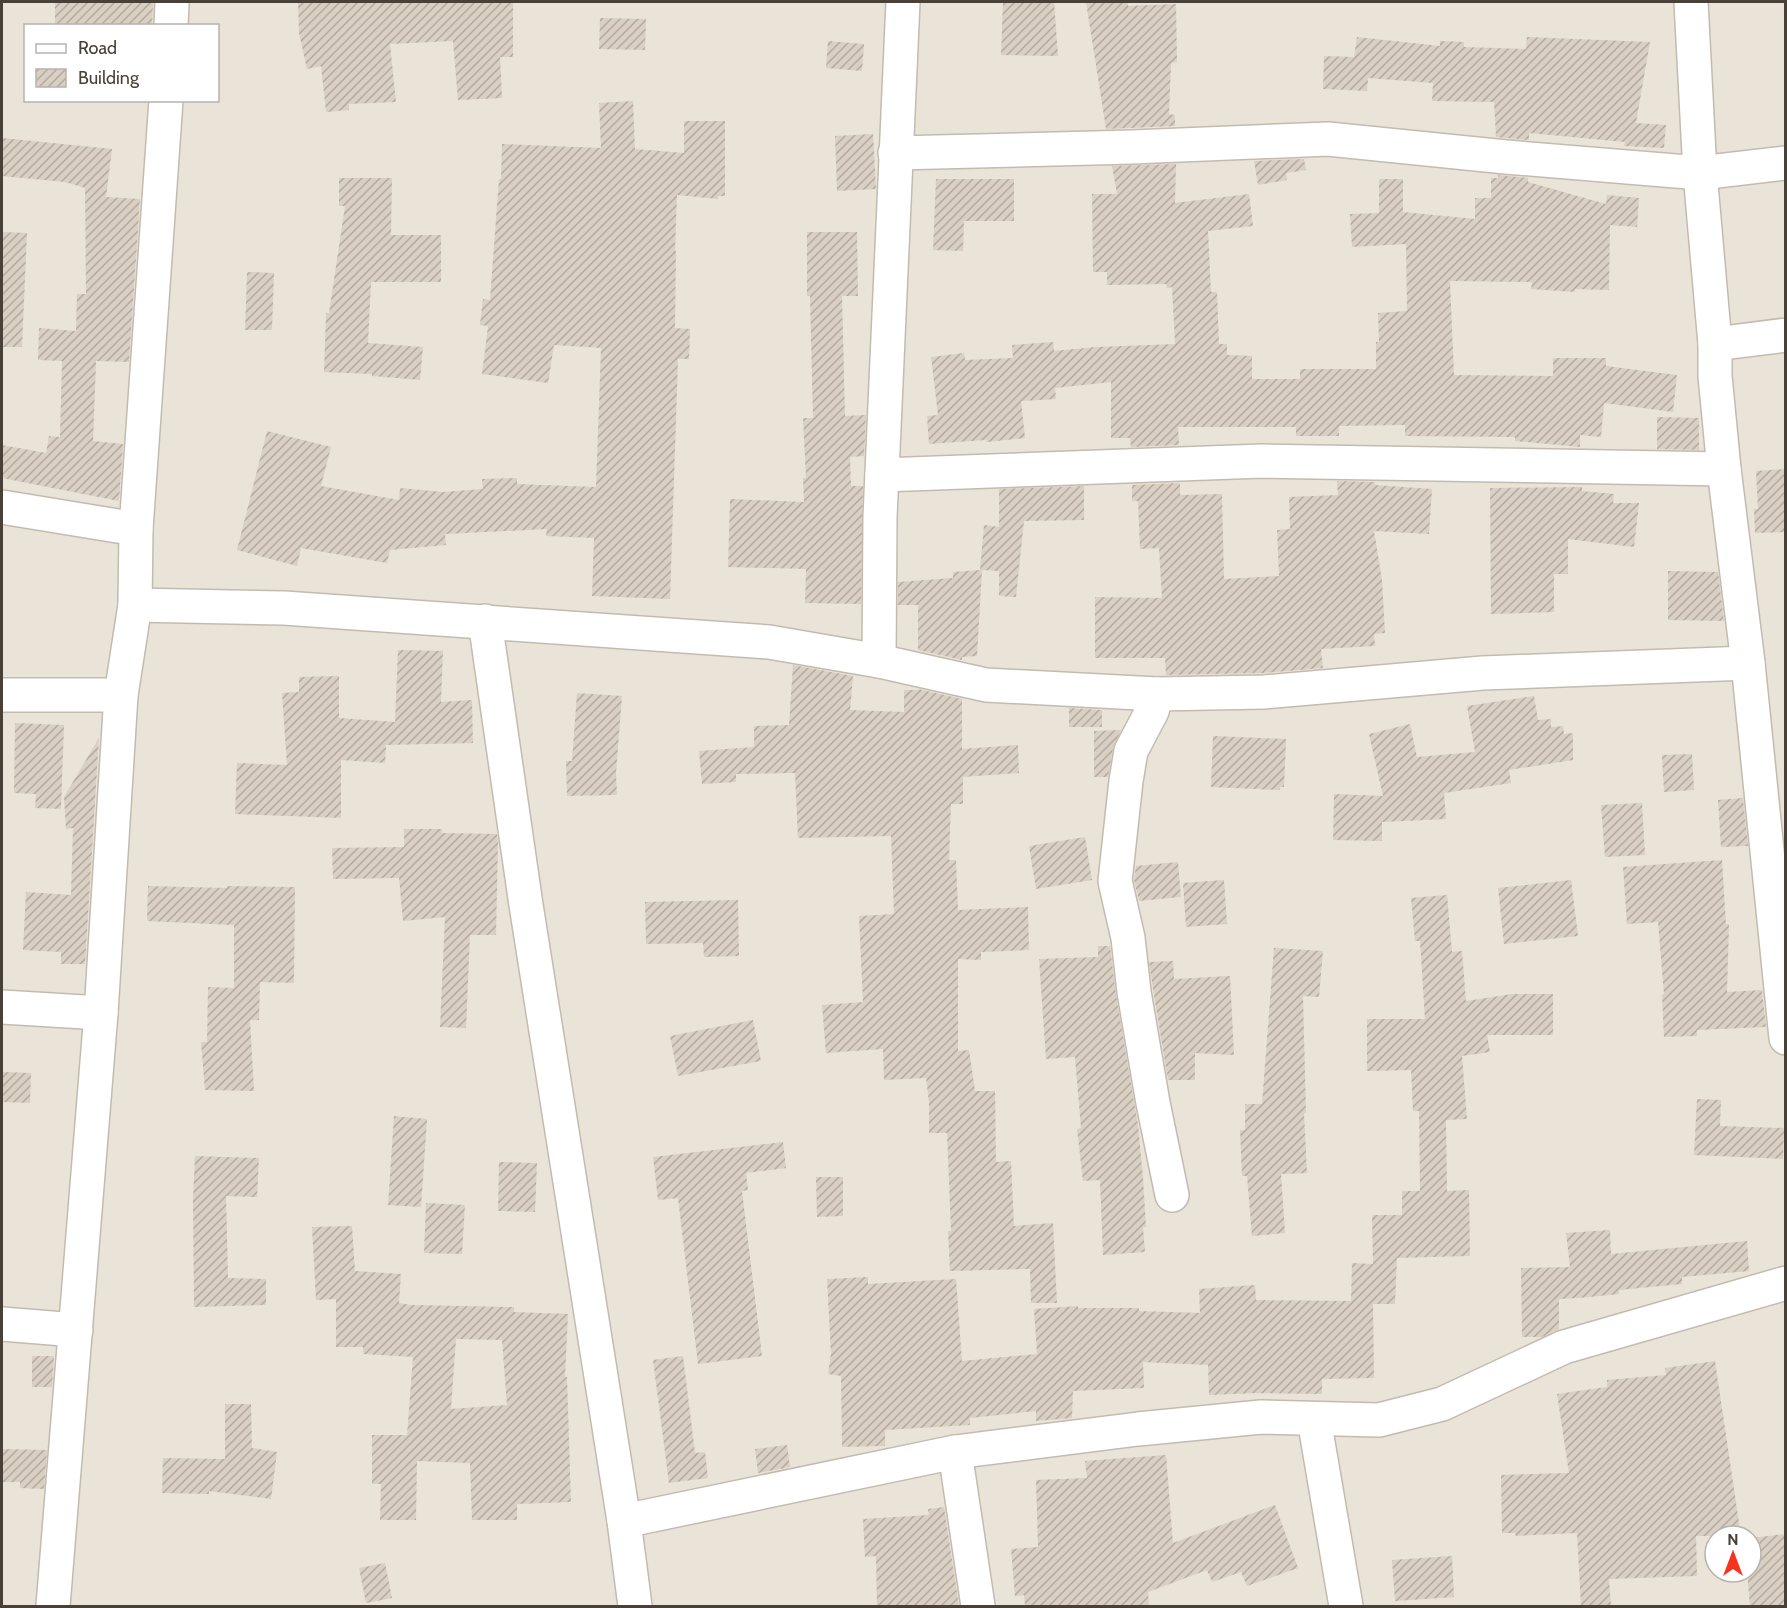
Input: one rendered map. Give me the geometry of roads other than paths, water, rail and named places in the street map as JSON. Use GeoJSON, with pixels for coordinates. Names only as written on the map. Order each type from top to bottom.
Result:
{"type":"FeatureCollection","features":[{"type":"Feature","properties":{"kind":"street"},"geometry":{"type":"LineString","coordinates":[[171,24],[172,2]]}},
{"type":"Feature","properties":{"kind":"street"},"geometry":{"type":"LineString","coordinates":[[879,662],[880,517],[903,2]]}},
{"type":"Feature","properties":{"kind":"street"},"geometry":{"type":"LineString","coordinates":[[1691,2],[1700,173],[1715,344],[1715,376],[1748,663],[1785,1038]]}},
{"type":"Feature","properties":{"kind":"street"},"geometry":{"type":"LineString","coordinates":[[53,1606],[101,1013],[122,695],[135,605],[136,530],[166,102]]}},
{"type":"Feature","properties":{"kind":"street"},"geometry":{"type":"LineString","coordinates":[[896,153],[1328,139],[1700,173],[1785,163]]}},
{"type":"Feature","properties":{"kind":"street"},"geometry":{"type":"LineString","coordinates":[[1715,344],[1785,335]]}},
{"type":"Feature","properties":{"kind":"street"},"geometry":{"type":"LineString","coordinates":[[882,475],[1262,461],[1724,469]]}},
{"type":"Feature","properties":{"kind":"street"},"geometry":{"type":"LineString","coordinates":[[2,507],[136,530]]}},
{"type":"Feature","properties":{"kind":"street"},"geometry":{"type":"LineString","coordinates":[[135,605],[284,608],[769,642],[986,685],[1157,694],[1264,692],[1483,673],[1748,663]]}},
{"type":"Feature","properties":{"kind":"street"},"geometry":{"type":"LineString","coordinates":[[485,621],[528,917],[624,1521],[635,1606]]}},
{"type":"Feature","properties":{"kind":"street"},"geometry":{"type":"LineString","coordinates":[[1157,694],[1152,711],[1131,751],[1115,881],[1128,938],[1136,1004],[1172,1195]]}},
{"type":"Feature","properties":{"kind":"street"},"geometry":{"type":"LineString","coordinates":[[2,695],[122,695]]}},
{"type":"Feature","properties":{"kind":"street"},"geometry":{"type":"LineString","coordinates":[[2,1007],[101,1013]]}},
{"type":"Feature","properties":{"kind":"street"},"geometry":{"type":"LineString","coordinates":[[624,1521],[955,1452],[1138,1429],[1261,1417],[1379,1420],[1442,1404],[1564,1347],[1785,1283]]}},
{"type":"Feature","properties":{"kind":"street"},"geometry":{"type":"LineString","coordinates":[[2,1324],[76,1330]]}},
{"type":"Feature","properties":{"kind":"street"},"geometry":{"type":"LineString","coordinates":[[1314,1419],[1346,1606]]}},
{"type":"Feature","properties":{"kind":"street"},"geometry":{"type":"LineString","coordinates":[[955,1452],[978,1606]]}}]}
